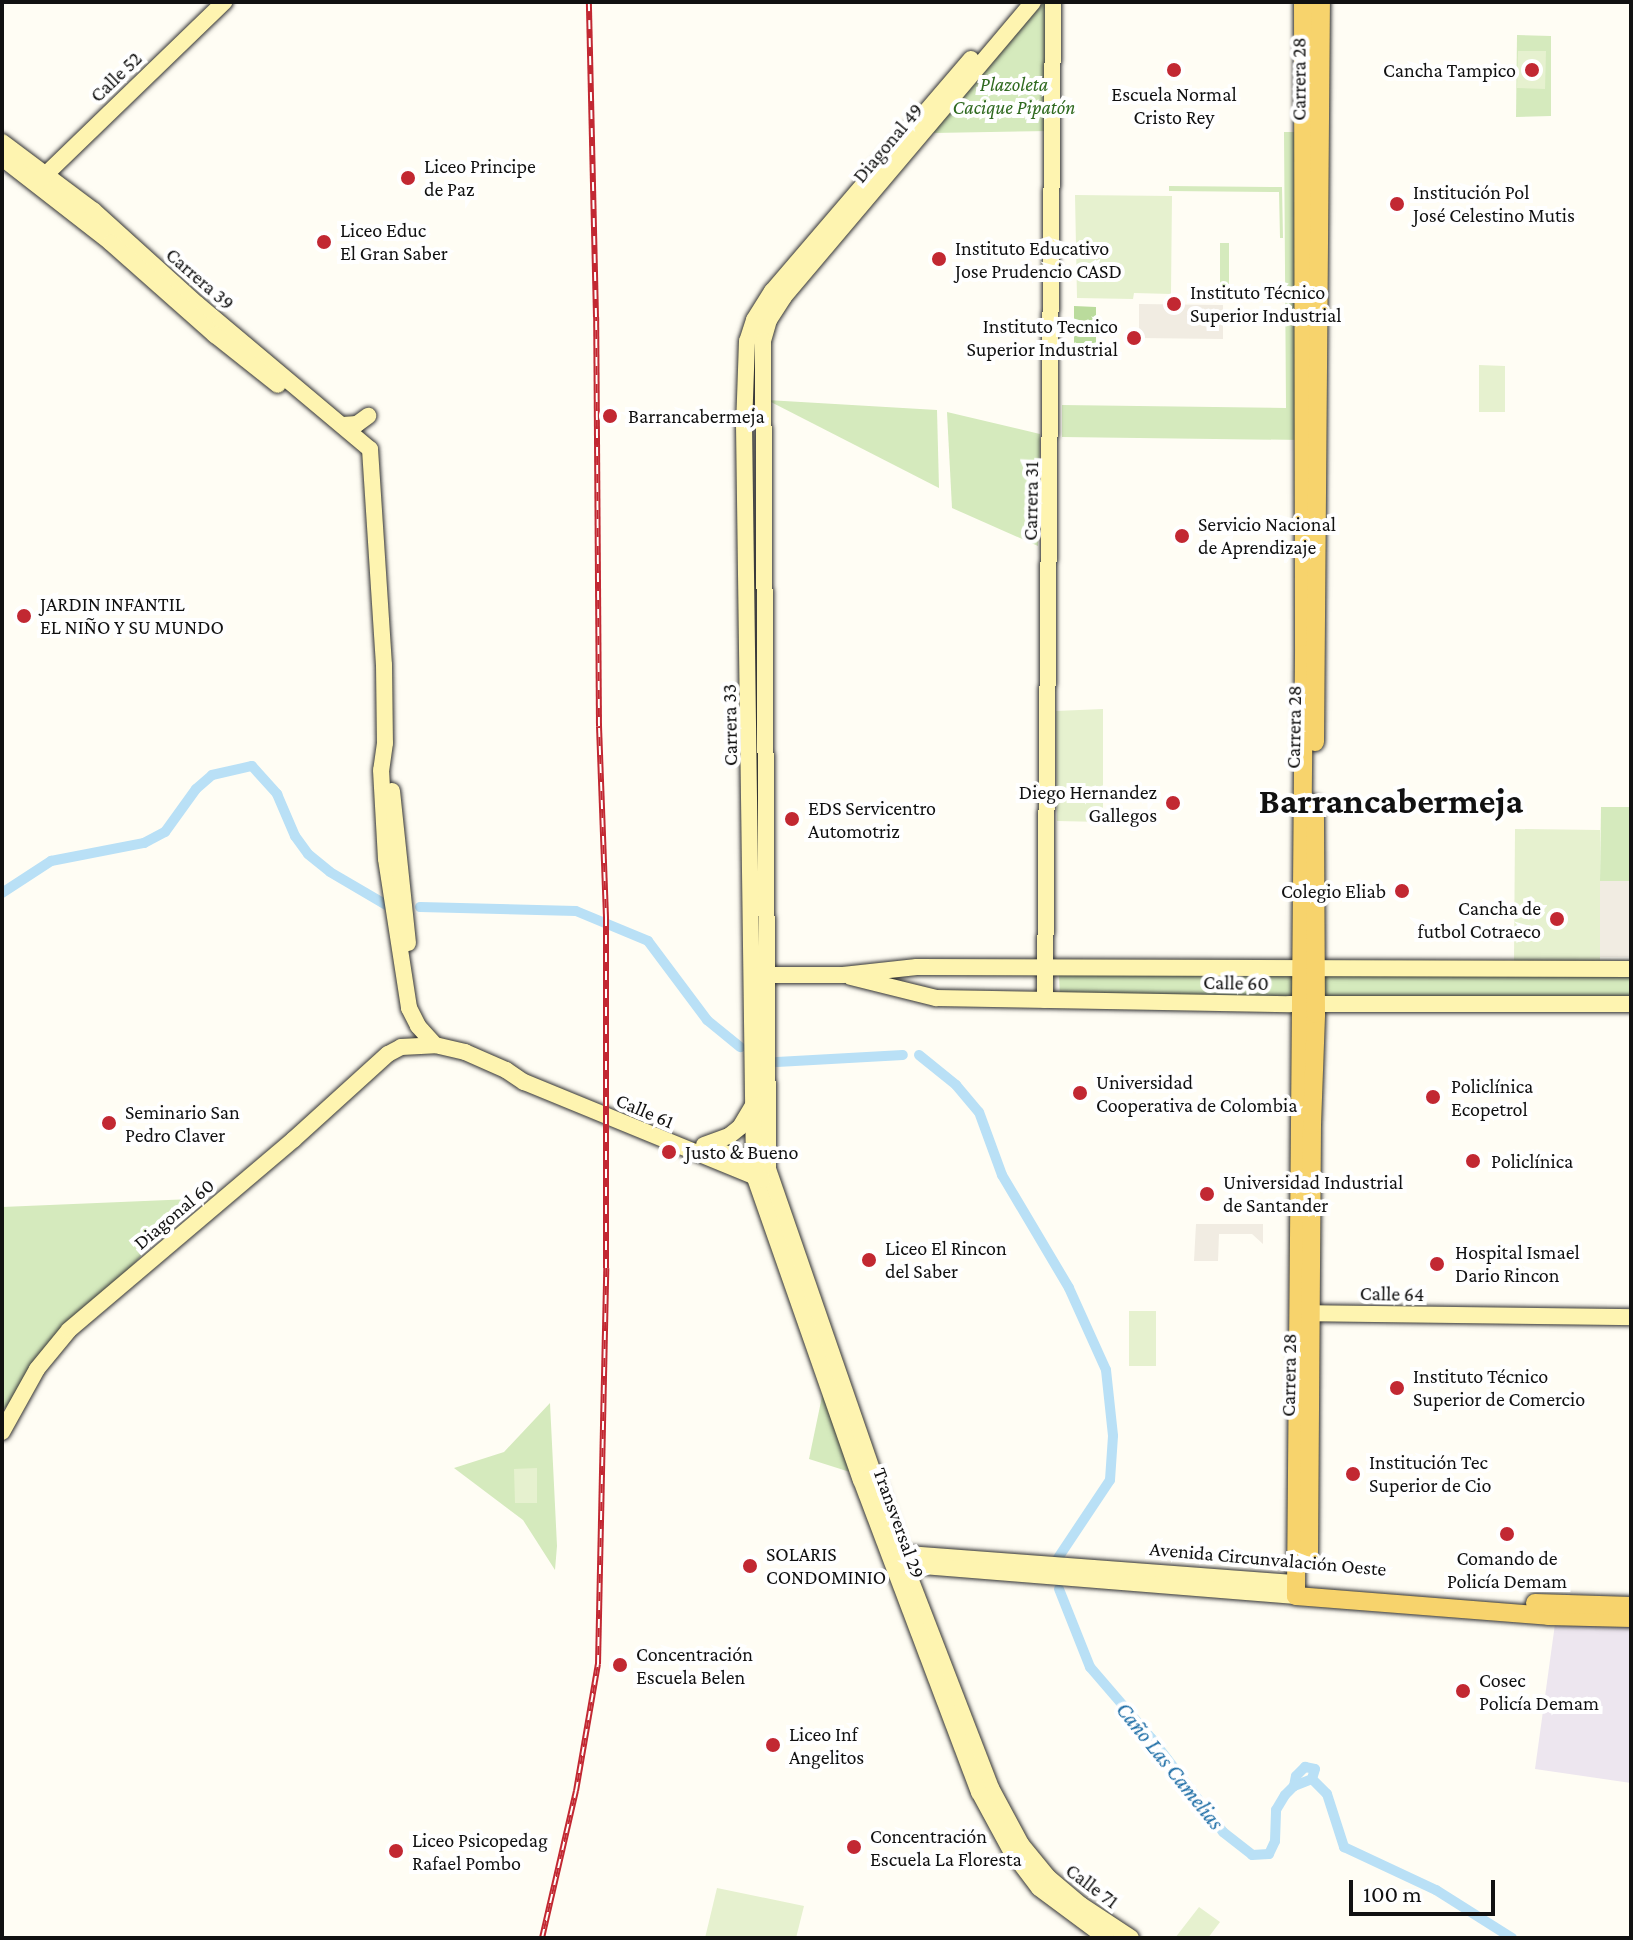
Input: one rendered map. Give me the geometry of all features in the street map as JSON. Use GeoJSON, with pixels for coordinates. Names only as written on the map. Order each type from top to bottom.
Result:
{"type":"FeatureCollection","features":[{"type":"Feature","properties":{"kind":"main road","name":"Calle 52"},"geometry":{"type":"LineString","coordinates":[[42,178],[224,2]]}},
{"type":"Feature","properties":{"kind":"main road","name":"Diagonal 49"},"geometry":{"type":"LineString","coordinates":[[772,291],[1018,2]]}},
{"type":"Feature","properties":{"kind":"main road","name":"Diagonal 49"},"geometry":{"type":"LineString","coordinates":[[775,310],[1033,2]]}},
{"type":"Feature","properties":{"kind":"main road","name":"Carrera 31"},"geometry":{"type":"LineString","coordinates":[[1045,1000],[1052,430],[1053,2]]}},
{"type":"Feature","properties":{"kind":"main road","name":"Carrera 28"},"geometry":{"type":"LineString","coordinates":[[1303,2],[1309,969],[1303,1590]]}},
{"type":"Feature","properties":{"kind":"main road","name":"Carrera 28"},"geometry":{"type":"LineString","coordinates":[[1309,969],[1321,2]]}},
{"type":"Feature","properties":{"kind":"main road","name":"Carrera 39"},"geometry":{"type":"LineString","coordinates":[[2,142],[215,335],[370,455]]}},
{"type":"Feature","properties":{"kind":"main road","name":"Carrera 39"},"geometry":{"type":"LineString","coordinates":[[2,158],[42,178],[343,425],[370,455]]}},
{"type":"Feature","properties":{"kind":"main road","name":"Carrera 33"},"geometry":{"type":"LineString","coordinates":[[762,1174],[744,425],[747,341],[754,320],[772,291]]}},
{"type":"Feature","properties":{"kind":"main road","name":"Carrera 33"},"geometry":{"type":"LineString","coordinates":[[762,1174],[754,1104],[759,975],[762,404],[763,341],[775,310]]}},
{"type":"Feature","properties":{"kind":"main road"},"geometry":{"type":"LineString","coordinates":[[745,401],[762,404]]}},
{"type":"Feature","properties":{"kind":"main road"},"geometry":{"type":"LineString","coordinates":[[343,425],[357,424],[368,416]]}},
{"type":"Feature","properties":{"kind":"main road"},"geometry":{"type":"LineString","coordinates":[[744,425],[762,426]]}},
{"type":"Feature","properties":{"kind":"main road"},"geometry":{"type":"LineString","coordinates":[[370,455],[384,665],[385,743],[381,770],[384,834],[408,1003],[418,1026],[442,1046]]}},
{"type":"Feature","properties":{"kind":"main road"},"geometry":{"type":"LineString","coordinates":[[385,743],[391,770],[415,1003],[425,1025],[442,1046]]}},
{"type":"Feature","properties":{"kind":"main road","name":"Calle 60"},"geometry":{"type":"LineString","coordinates":[[759,975],[843,975],[917,967],[1631,969]]}},
{"type":"Feature","properties":{"kind":"main road","name":"Calle 60"},"geometry":{"type":"LineString","coordinates":[[843,975],[936,998],[1309,1004],[1631,1004]]}},
{"type":"Feature","properties":{"kind":"main road"},"geometry":{"type":"LineString","coordinates":[[398,1048],[408,1003]]}},
{"type":"Feature","properties":{"kind":"main road","name":"Calle 61"},"geometry":{"type":"LineString","coordinates":[[398,1048],[442,1046],[506,1070],[527,1073],[704,1145],[762,1174]]}},
{"type":"Feature","properties":{"kind":"main road","name":"Diagonal 60"},"geometry":{"type":"LineString","coordinates":[[2,1432],[37,1369],[69,1330],[398,1048]]}},
{"type":"Feature","properties":{"kind":"main road","name":"Calle 61"},"geometry":{"type":"LineString","coordinates":[[506,1070],[524,1082],[762,1174]]}},
{"type":"Feature","properties":{"kind":"main road"},"geometry":{"type":"LineString","coordinates":[[704,1145],[729,1136],[748,1116],[754,1104]]}},
{"type":"Feature","properties":{"kind":"main road","name":"Transversal 29"},"geometry":{"type":"LineString","coordinates":[[762,1174],[979,1792],[1030,1866]]}},
{"type":"Feature","properties":{"kind":"main road","name":"Calle 64"},"geometry":{"type":"LineString","coordinates":[[1304,1313],[1631,1317]]}},
{"type":"Feature","properties":{"kind":"main road","name":"Transversal 29"},"geometry":{"type":"LineString","coordinates":[[897,1559],[918,1598],[991,1788],[1030,1866]]}},
{"type":"Feature","properties":{"kind":"main road","name":"Avenida Circunvalación Oeste"},"geometry":{"type":"LineString","coordinates":[[897,1559],[942,1568],[1551,1604],[1631,1606]]}},
{"type":"Feature","properties":{"kind":"main road","name":"Avenida Circunvalación Oeste"},"geometry":{"type":"LineString","coordinates":[[897,1559],[1303,1590],[1548,1616],[1631,1618]]}},
{"type":"Feature","properties":{"kind":"main road"},"geometry":{"type":"LineString","coordinates":[[918,1598],[925,1583],[942,1568]]}},
{"type":"Feature","properties":{"kind":"main road","name":"Calle 71"},"geometry":{"type":"LineString","coordinates":[[1030,1866],[1054,1902],[1106,1938]]}},
{"type":"Feature","properties":{"kind":"main road","name":"Calle 71"},"geometry":{"type":"LineString","coordinates":[[1030,1866],[1131,1938]]}},
{"type":"Feature","properties":{"kind":"shaded area"},"geometry":{"type":"Polygon","coordinates":[[[1139,304],[1223,305],[1223,339],[1139,338],[1139,304]]]}},
{"type":"Feature","properties":{"kind":"shaded area"},"geometry":{"type":"Polygon","coordinates":[[[1600,881],[1631,881],[1631,957],[1600,957],[1600,881]]]}},
{"type":"Feature","properties":{"kind":"shaded area"},"geometry":{"type":"Polygon","coordinates":[[[1196,1224],[1263,1224],[1263,1244],[1252,1234],[1219,1234],[1218,1261],[1194,1261],[1196,1224]]]}},
{"type":"Feature","properties":{"kind":"shaded area"},"geometry":{"type":"Polygon","coordinates":[[[1555,1624],[1631,1625],[1631,1783],[1535,1769],[1555,1624]]]}},
{"type":"Feature","properties":{"kind":"green space","name":"Plazoleta Cacique Pipatón"},"geometry":{"type":"Polygon","coordinates":[[[1044,2],[1052,2],[1050,131],[933,133],[1044,2]]]}},
{"type":"Feature","properties":{"kind":"green space","name":"Cancha Tampico"},"geometry":{"type":"Polygon","coordinates":[[[1517,35],[1551,36],[1551,116],[1516,117],[1517,35]]]}},
{"type":"Feature","properties":{"kind":"green space","name":"Cancha Tampico"},"geometry":{"type":"Polygon","coordinates":[[[1518,51],[1546,51],[1545,89],[1517,88],[1518,51]]]}},
{"type":"Feature","properties":{"kind":"green space"},"geometry":{"type":"Polygon","coordinates":[[[1284,132],[1302,132],[1302,440],[1062,437],[1062,405],[1286,408],[1284,132]]]}},
{"type":"Feature","properties":{"kind":"green space"},"geometry":{"type":"Polygon","coordinates":[[[1169,186],[1282,187],[1283,238],[1280,238],[1279,192],[1169,191],[1169,186]]]}},
{"type":"Feature","properties":{"kind":"green space"},"geometry":{"type":"Polygon","coordinates":[[[1075,195],[1172,196],[1171,294],[1134,293],[1133,299],[1077,298],[1075,195]]]}},
{"type":"Feature","properties":{"kind":"green space"},"geometry":{"type":"Polygon","coordinates":[[[1220,243],[1229,243],[1229,290],[1220,290],[1220,243]]]}},
{"type":"Feature","properties":{"kind":"green space"},"geometry":{"type":"Polygon","coordinates":[[[1074,306],[1096,307],[1096,343],[1074,343],[1074,306]]]}},
{"type":"Feature","properties":{"kind":"green space"},"geometry":{"type":"Polygon","coordinates":[[[1479,365],[1505,366],[1505,412],[1479,412],[1479,365]]]}},
{"type":"Feature","properties":{"kind":"green space"},"geometry":{"type":"Polygon","coordinates":[[[767,400],[937,410],[939,488],[767,400]]]}},
{"type":"Feature","properties":{"kind":"green space"},"geometry":{"type":"Polygon","coordinates":[[[947,412],[1040,434],[1038,546],[952,508],[947,412]]]}},
{"type":"Feature","properties":{"kind":"green space"},"geometry":{"type":"Polygon","coordinates":[[[1103,709],[1103,822],[1057,821],[1056,711],[1103,709]]]}},
{"type":"Feature","properties":{"kind":"green space"},"geometry":{"type":"Polygon","coordinates":[[[1601,807],[1631,807],[1631,881],[1600,881],[1601,807]]]}},
{"type":"Feature","properties":{"kind":"green space","name":"Cancha de futbol Cotraeco"},"geometry":{"type":"Polygon","coordinates":[[[1515,829],[1600,830],[1600,961],[1514,961],[1515,829]]]}},
{"type":"Feature","properties":{"kind":"green space"},"geometry":{"type":"Polygon","coordinates":[[[1059,973],[1631,976],[1631,1001],[1060,998],[1059,973]]]}},
{"type":"Feature","properties":{"kind":"green space"},"geometry":{"type":"Polygon","coordinates":[[[192,1199],[2,1411],[2,1207],[192,1199]]]}},
{"type":"Feature","properties":{"kind":"green space"},"geometry":{"type":"Polygon","coordinates":[[[1129,1311],[1156,1311],[1156,1366],[1129,1366],[1129,1311]]]}},
{"type":"Feature","properties":{"kind":"green space"},"geometry":{"type":"Polygon","coordinates":[[[824,1387],[853,1473],[809,1459],[824,1387]]]}},
{"type":"Feature","properties":{"kind":"green space"},"geometry":{"type":"Polygon","coordinates":[[[550,1403],[557,1546],[555,1570],[523,1520],[454,1468],[504,1452],[550,1403]]]}},
{"type":"Feature","properties":{"kind":"green space"},"geometry":{"type":"Polygon","coordinates":[[[537,1468],[537,1503],[515,1503],[514,1469],[537,1468]]]}},
{"type":"Feature","properties":{"kind":"green space"},"geometry":{"type":"Polygon","coordinates":[[[717,1888],[804,1906],[796,1938],[705,1938],[717,1888]]]}},
{"type":"Feature","properties":{"kind":"green space"},"geometry":{"type":"Polygon","coordinates":[[[1199,1907],[1220,1922],[1208,1938],[1175,1938],[1199,1907]]]}},
{"type":"Feature","properties":{"kind":"waterway","name":"Caño Las Camelias"},"geometry":{"type":"LineString","coordinates":[[2,893],[51,861],[144,843],[165,832],[196,789],[212,775],[252,766],[277,794],[295,836],[308,854],[330,872],[388,906]]}},
{"type":"Feature","properties":{"kind":"waterway","name":"Caño Las Camelias"},"geometry":{"type":"LineString","coordinates":[[420,907],[576,911],[648,941],[707,1020],[740,1047]]}},
{"type":"Feature","properties":{"kind":"waterway","name":"Caño Las Camelias"},"geometry":{"type":"LineString","coordinates":[[777,1062],[903,1055]]}},
{"type":"Feature","properties":{"kind":"waterway","name":"Caño Las Camelias"},"geometry":{"type":"LineString","coordinates":[[919,1055],[956,1085],[979,1112],[1002,1175],[1069,1288],[1106,1370],[1113,1436],[1110,1480],[1058,1558]]}},
{"type":"Feature","properties":{"kind":"waterway","name":"Caño Las Camelias"},"geometry":{"type":"LineString","coordinates":[[1059,1589],[1090,1667],[1152,1739],[1223,1832],[1252,1855],[1269,1854],[1275,1841],[1276,1810],[1294,1786],[1312,1779],[1327,1794],[1344,1847],[1436,1890],[1512,1938]]}},
{"type":"Feature","properties":{"kind":"waterway"},"geometry":{"type":"LineString","coordinates":[[1294,1786],[1296,1776],[1305,1767],[1315,1769],[1312,1779]]}},
{"type":"Feature","properties":{"kind":"railway"},"geometry":{"type":"LineString","coordinates":[[542,1938],[576,1791],[598,1664],[606,1268],[606,917],[599,726],[596,317],[589,2]]}},
{"type":"Feature","properties":{"kind":"place","name":"Escuela Normal Cristo Rey"},"geometry":{"type":"Point","coordinates":[1174,70]}},
{"type":"Feature","properties":{"kind":"place","name":"Cancha Tampico"},"geometry":{"type":"Point","coordinates":[1532,70]}},
{"type":"Feature","properties":{"kind":"place","name":"Liceo Principe de Paz"},"geometry":{"type":"Point","coordinates":[408,178]}},
{"type":"Feature","properties":{"kind":"place","name":"Institución Pol José Celestino Mutis"},"geometry":{"type":"Point","coordinates":[1397,204]}},
{"type":"Feature","properties":{"kind":"place","name":"Liceo Educ El Gran Saber"},"geometry":{"type":"Point","coordinates":[324,242]}},
{"type":"Feature","properties":{"kind":"place","name":"Instituto Educativo Jose Prudencio CASD"},"geometry":{"type":"Point","coordinates":[939,259]}},
{"type":"Feature","properties":{"kind":"place","name":"Instituto Técnico Superior Industrial"},"geometry":{"type":"Point","coordinates":[1174,304]}},
{"type":"Feature","properties":{"kind":"place","name":"Instituto Tecnico Superior Industrial"},"geometry":{"type":"Point","coordinates":[1134,338]}},
{"type":"Feature","properties":{"kind":"place","name":"Barrancabermeja"},"geometry":{"type":"Point","coordinates":[610,416]}},
{"type":"Feature","properties":{"kind":"place","name":"Servicio Nacional de Aprendizaje"},"geometry":{"type":"Point","coordinates":[1182,536]}},
{"type":"Feature","properties":{"kind":"place","name":"JARDIN INFANTIL EL NIÑO Y SU MUNDO"},"geometry":{"type":"Point","coordinates":[24,616]}},
{"type":"Feature","properties":{"kind":"place","name":"Diego Hernandez Gallegos"},"geometry":{"type":"Point","coordinates":[1173,803]}},
{"type":"Feature","properties":{"kind":"place","name":"EDS Servicentro Automotriz"},"geometry":{"type":"Point","coordinates":[792,819]}},
{"type":"Feature","properties":{"kind":"place","name":"Colegio Eliab"},"geometry":{"type":"Point","coordinates":[1402,891]}},
{"type":"Feature","properties":{"kind":"place","name":"Cancha de futbol Cotraeco"},"geometry":{"type":"Point","coordinates":[1557,919]}},
{"type":"Feature","properties":{"kind":"place","name":"Universidad Cooperativa de Colombia"},"geometry":{"type":"Point","coordinates":[1080,1093]}},
{"type":"Feature","properties":{"kind":"place","name":"Policlínica Ecopetrol"},"geometry":{"type":"Point","coordinates":[1433,1097]}},
{"type":"Feature","properties":{"kind":"place","name":"Seminario San Pedro Claver"},"geometry":{"type":"Point","coordinates":[109,1123]}},
{"type":"Feature","properties":{"kind":"place","name":"Justo & Bueno"},"geometry":{"type":"Point","coordinates":[669,1152]}},
{"type":"Feature","properties":{"kind":"place","name":"Policlínica"},"geometry":{"type":"Point","coordinates":[1473,1161]}},
{"type":"Feature","properties":{"kind":"place","name":"Universidad Industrial de Santander"},"geometry":{"type":"Point","coordinates":[1207,1194]}},
{"type":"Feature","properties":{"kind":"place","name":"Liceo El Rincon del Saber"},"geometry":{"type":"Point","coordinates":[869,1260]}},
{"type":"Feature","properties":{"kind":"place","name":"Hospital Ismael Dario Rincon"},"geometry":{"type":"Point","coordinates":[1437,1264]}},
{"type":"Feature","properties":{"kind":"place","name":"Instituto Técnico Superior de Comercio"},"geometry":{"type":"Point","coordinates":[1397,1388]}},
{"type":"Feature","properties":{"kind":"place","name":"Institución Tec Superior de Cio"},"geometry":{"type":"Point","coordinates":[1353,1474]}},
{"type":"Feature","properties":{"kind":"place","name":"Comando de Policía Demam"},"geometry":{"type":"Point","coordinates":[1507,1534]}},
{"type":"Feature","properties":{"kind":"place","name":"SOLARIS CONDOMINIO"},"geometry":{"type":"Point","coordinates":[750,1566]}},
{"type":"Feature","properties":{"kind":"place","name":"Concentración Escuela Belen"},"geometry":{"type":"Point","coordinates":[620,1665]}},
{"type":"Feature","properties":{"kind":"place","name":"Cosec Policía Demam"},"geometry":{"type":"Point","coordinates":[1463,1691]}},
{"type":"Feature","properties":{"kind":"place","name":"Liceo Inf Angelitos"},"geometry":{"type":"Point","coordinates":[773,1745]}},
{"type":"Feature","properties":{"kind":"place","name":"Concentración Escuela La Floresta"},"geometry":{"type":"Point","coordinates":[854,1847]}},
{"type":"Feature","properties":{"kind":"place","name":"Liceo Psicopedag Rafael Pombo"},"geometry":{"type":"Point","coordinates":[396,1851]}},
{"type":"Feature","properties":{"kind":"district","name":"Barrancabermeja"},"geometry":{"type":"Point","coordinates":[1391,802]}}]}
